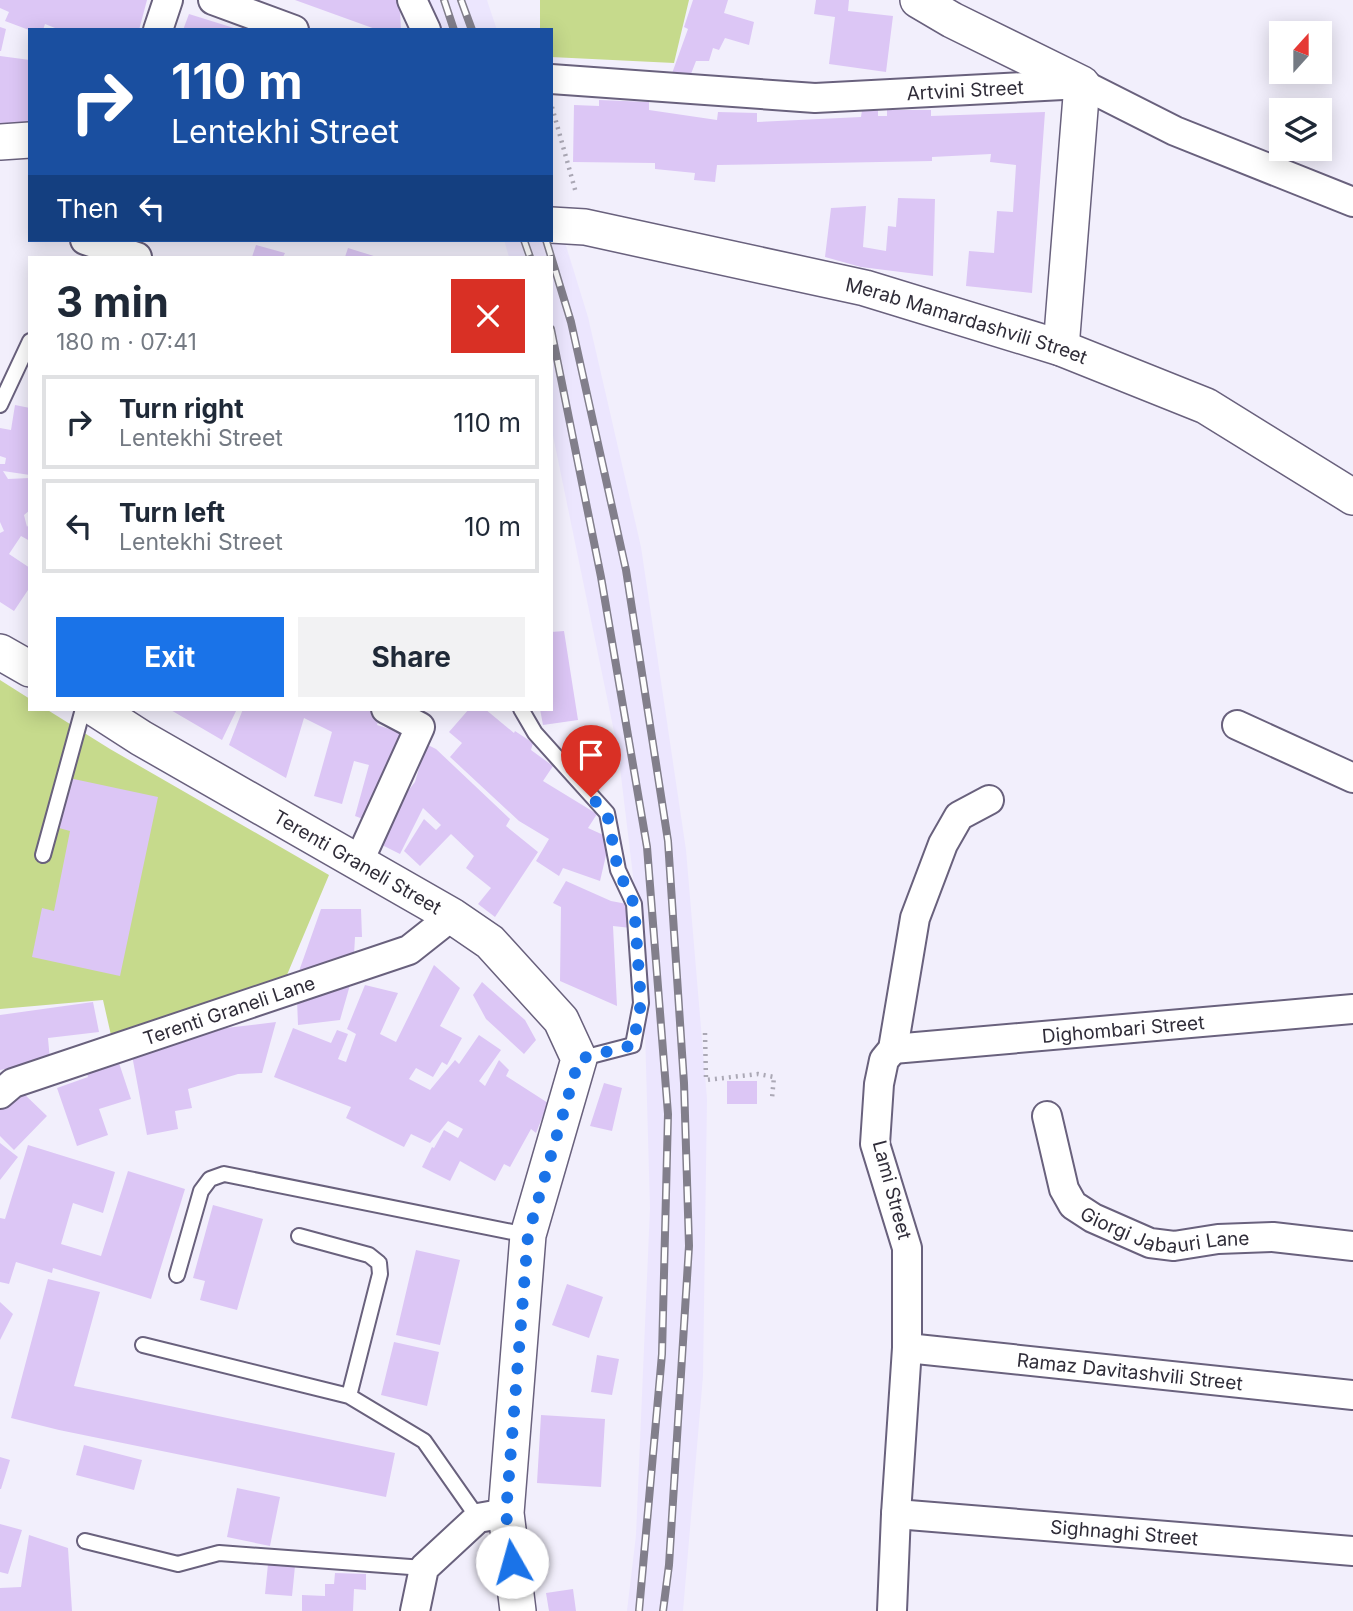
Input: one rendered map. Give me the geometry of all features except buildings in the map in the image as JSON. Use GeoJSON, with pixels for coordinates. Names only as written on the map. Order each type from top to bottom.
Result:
{"type":"FeatureCollection","features":[{"type":"Feature","properties":{"kind":"street"},"geometry":{"type":"LineString","coordinates":[[159,28],[167,0]]}},
{"type":"Feature","properties":{"kind":"street"},"geometry":{"type":"LineString","coordinates":[[213,0],[289,28]]}},
{"type":"Feature","properties":{"kind":"street"},"geometry":{"type":"LineString","coordinates":[[412,0],[425,28]]}},
{"type":"Feature","properties":{"kind":"street"},"geometry":{"type":"LineString","coordinates":[[918,0],[952,20],[1082,84],[1061,348]]}},
{"type":"Feature","properties":{"kind":"street","name":"Artvini Street"},"geometry":{"type":"LineString","coordinates":[[553,79],[815,97],[1082,84],[1175,131],[1353,202]]}},
{"type":"Feature","properties":{"kind":"street"},"geometry":{"type":"LineString","coordinates":[[0,142],[28,140]]}},
{"type":"Feature","properties":{"kind":"street","name":"Merab Mamardashvili Street"},"geometry":{"type":"LineString","coordinates":[[568,226],[865,288],[1061,348],[1206,406],[1353,497]]}},
{"type":"Feature","properties":{"kind":"street"},"geometry":{"type":"LineString","coordinates":[[89,242],[134,256]]}},
{"type":"Feature","properties":{"kind":"street"},"geometry":{"type":"LineString","coordinates":[[0,652],[28,668]]}},
{"type":"Feature","properties":{"kind":"street","name":"Terenti Graneli Street"},"geometry":{"type":"LineString","coordinates":[[99,711],[141,738],[359,861],[452,916],[490,942],[561,1020],[579,1059]]}},
{"type":"Feature","properties":{"kind":"street"},"geometry":{"type":"LineString","coordinates":[[359,861],[420,727],[390,711]]}},
{"type":"Feature","properties":{"kind":"street"},"geometry":{"type":"LineString","coordinates":[[1237,725],[1353,778]]}},
{"type":"Feature","properties":{"kind":"street","name":"Lami Street"},"geometry":{"type":"LineString","coordinates":[[892,1611],[895,1514],[907,1348],[907,1248],[875,1144],[879,1084],[884,1060],[893,1049],[915,918],[943,844],[959,816],[989,800]]}},
{"type":"Feature","properties":{"kind":"street","name":"Terenti Graneli Lane"},"geometry":{"type":"LineString","coordinates":[[0,1094],[13,1083],[409,950],[452,916]]}},
{"type":"Feature","properties":{"kind":"street","name":"Dighombari Street"},"geometry":{"type":"LineString","coordinates":[[893,1049],[1353,1009]]}},
{"type":"Feature","properties":{"kind":"street"},"geometry":{"type":"LineString","coordinates":[[519,1611],[492,1515],[528,1235],[579,1059]]}},
{"type":"Feature","properties":{"kind":"street","name":"Giorgi Jabauri Lane"},"geometry":{"type":"LineString","coordinates":[[1047,1116],[1064,1189],[1073,1205],[1093,1218],[1150,1243],[1174,1246],[1218,1239],[1273,1237],[1353,1246]]}},
{"type":"Feature","properties":{"kind":"street","name":"Ramaz Davitashvili Street"},"geometry":{"type":"LineString","coordinates":[[907,1348],[1353,1395]]}},
{"type":"Feature","properties":{"kind":"street","name":"Sighnaghi Street"},"geometry":{"type":"LineString","coordinates":[[895,1514],[1353,1551]]}},
{"type":"Feature","properties":{"kind":"street"},"geometry":{"type":"LineString","coordinates":[[415,1611],[424,1568],[492,1515]]}},
{"type":"Feature","properties":{"kind":"lane"},"geometry":{"type":"LineString","coordinates":[[0,405],[28,345]]}},
{"type":"Feature","properties":{"kind":"lane"},"geometry":{"type":"LineString","coordinates":[[43,855],[82,711]]}},
{"type":"Feature","properties":{"kind":"lane"},"geometry":{"type":"LineString","coordinates":[[522,711],[535,733],[607,813],[618,870],[634,904],[641,1003],[633,1045],[579,1059]]}},
{"type":"Feature","properties":{"kind":"lane"},"geometry":{"type":"LineString","coordinates":[[177,1275],[201,1191],[210,1179],[223,1174],[528,1235]]}},
{"type":"Feature","properties":{"kind":"lane"},"geometry":{"type":"LineString","coordinates":[[299,1236],[369,1255],[379,1263],[380,1274],[349,1396]]}},
{"type":"Feature","properties":{"kind":"lane"},"geometry":{"type":"LineString","coordinates":[[143,1345],[349,1396],[424,1441],[492,1515]]}},
{"type":"Feature","properties":{"kind":"lane"},"geometry":{"type":"LineString","coordinates":[[85,1541],[177,1564],[219,1553],[424,1568]]}},
{"type":"Feature","properties":{"kind":"path"},"geometry":{"type":"LineString","coordinates":[[553,119],[568,226]]}},
{"type":"Feature","properties":{"kind":"path"},"geometry":{"type":"LineString","coordinates":[[705,1033],[706,1080],[758,1074],[774,1077],[772,1098]]}},
{"type":"Feature","properties":{"kind":"shaded area"},"geometry":{"type":"Polygon","coordinates":[[[426,0],[487,0],[496,28],[439,28],[426,0]]]}},
{"type":"Feature","properties":{"kind":"shaded area"},"geometry":{"type":"Polygon","coordinates":[[[553,203],[588,317],[641,547],[686,850],[707,1099],[703,1376],[683,1611],[627,1611],[636,1535],[650,1208],[643,959],[618,751],[553,436],[553,256],[509,256],[505,242],[553,242],[553,203]]]}},
{"type":"Feature","properties":{"kind":"green space"},"geometry":{"type":"Polygon","coordinates":[[[540,0],[689,0],[674,63],[553,57],[553,28],[540,28],[540,0]]]}},
{"type":"Feature","properties":{"kind":"green space"},"geometry":{"type":"Polygon","coordinates":[[[0,680],[28,698],[28,711],[49,711],[329,875],[284,982],[113,1044],[103,1000],[0,1009],[0,680]]]}},
{"type":"Feature","properties":{"kind":"railway"},"geometry":{"type":"LineString","coordinates":[[444,0],[453,28]]}},
{"type":"Feature","properties":{"kind":"railway"},"geometry":{"type":"LineString","coordinates":[[461,0],[471,28]]}},
{"type":"Feature","properties":{"kind":"railway"},"geometry":{"type":"LineString","coordinates":[[525,242],[530,256]]}},
{"type":"Feature","properties":{"kind":"railway"},"geometry":{"type":"LineString","coordinates":[[547,242],[551,256]]}},
{"type":"Feature","properties":{"kind":"railway"},"geometry":{"type":"LineString","coordinates":[[553,263],[571,322],[626,570],[668,841],[684,1083],[689,1246],[669,1565],[663,1611]]}},
{"type":"Feature","properties":{"kind":"railway"},"geometry":{"type":"LineString","coordinates":[[553,339],[601,577],[647,847],[668,1114],[662,1354],[639,1611]]}},
{"type":"Feature","properties":{"kind":"route"},"geometry":{"type":"LineString","coordinates":[[512,1562],[506,1513],[528,1235],[579,1059],[633,1045],[641,1003],[634,904],[618,870],[607,813],[591,797]]}}]}
